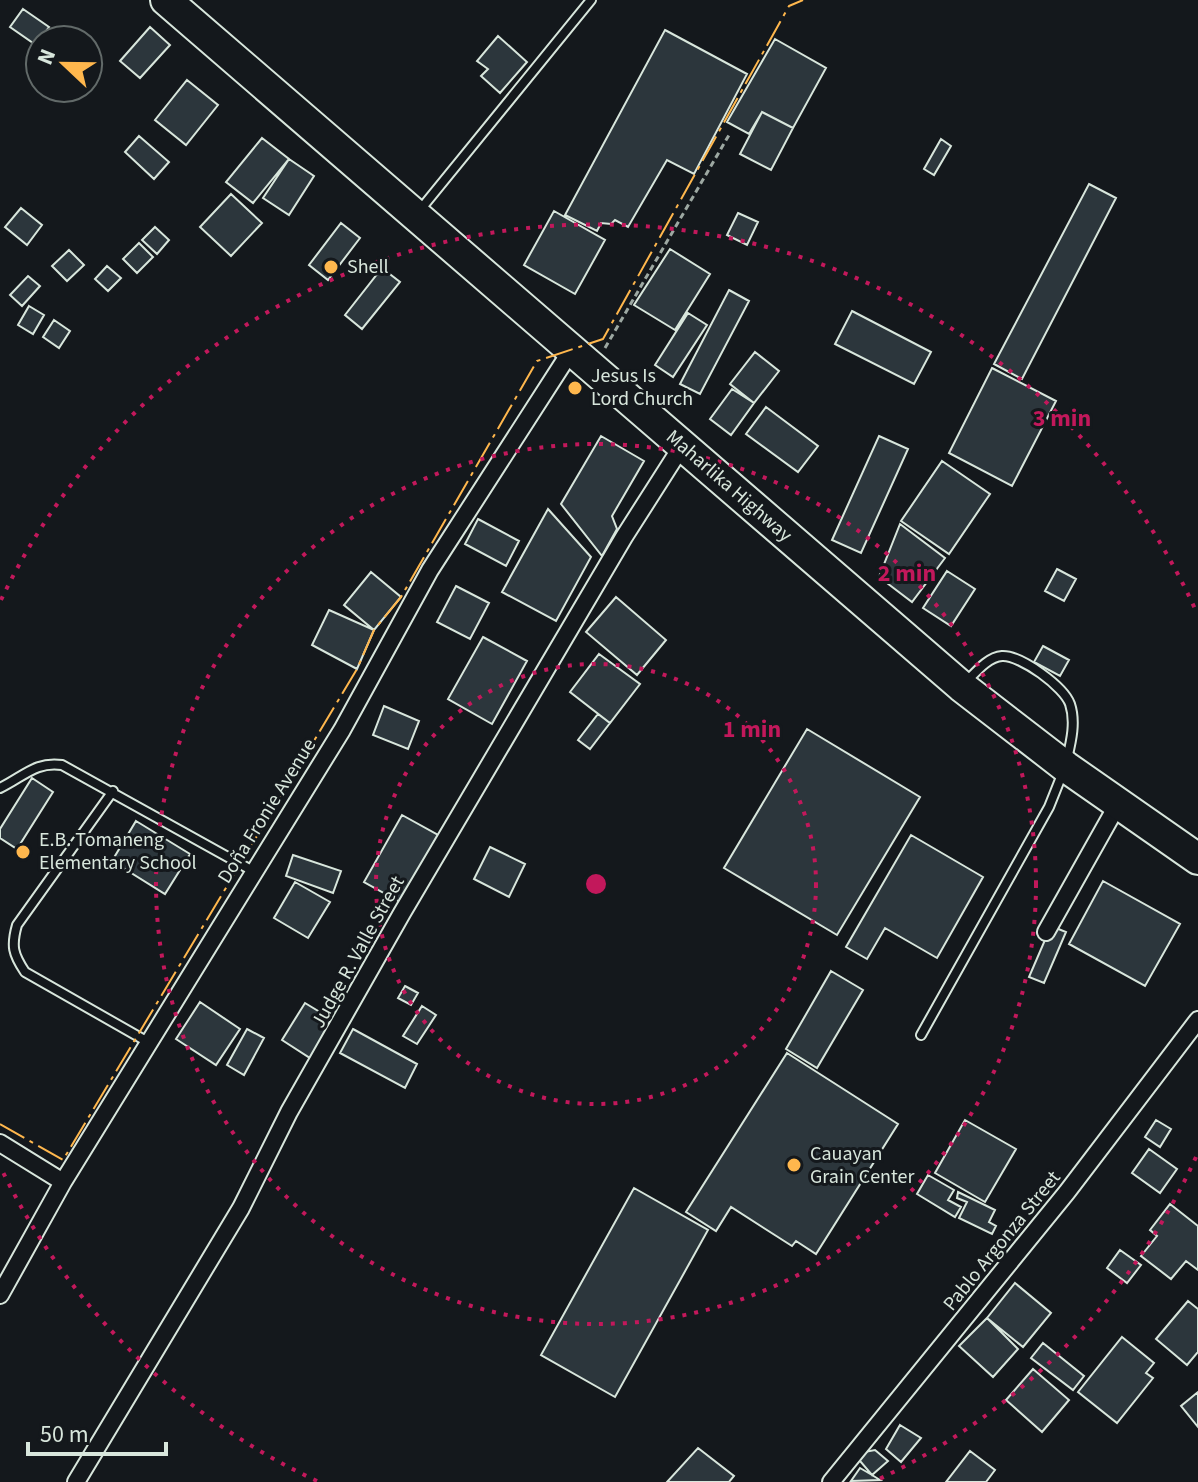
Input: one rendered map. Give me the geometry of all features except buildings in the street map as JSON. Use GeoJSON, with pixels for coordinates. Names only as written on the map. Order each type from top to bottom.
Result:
{"type":"FeatureCollection","features":[{"type":"Feature","properties":{"kind":"highway","name":"Maharlika Highway"},"geometry":{"type":"LineString","coordinates":[[166,0],[961,686],[1066,767],[1198,859]]}},
{"type":"Feature","properties":{"kind":"street","name":"Doña Fronie Avenue"},"geometry":{"type":"LineString","coordinates":[[0,1295],[63,1182],[342,730],[430,570],[582,360]]}},
{"type":"Feature","properties":{"kind":"street","name":"Judge R. Valle Street"},"geometry":{"type":"LineString","coordinates":[[76,1482],[241,1208],[289,1112],[409,900],[624,537],[682,446]]}},
{"type":"Feature","properties":{"kind":"street"},"geometry":{"type":"LineString","coordinates":[[1046,932],[1118,804]]}},
{"type":"Feature","properties":{"kind":"street","name":"Pablo Argonza Street"},"geometry":{"type":"LineString","coordinates":[[831,1482],[1058,1204],[1198,1020]]}},
{"type":"Feature","properties":{"kind":"street"},"geometry":{"type":"LineString","coordinates":[[0,1143],[63,1182]]}},
{"type":"Feature","properties":{"kind":"lane"},"geometry":{"type":"LineString","coordinates":[[414,216],[591,0]]}},
{"type":"Feature","properties":{"kind":"lane"},"geometry":{"type":"LineString","coordinates":[[921,1035],[1043,818],[1066,767],[1073,733],[1072,708],[1065,692],[1014,658],[1002,656],[991,660],[961,686]]}},
{"type":"Feature","properties":{"kind":"lane"},"geometry":{"type":"LineString","coordinates":[[0,788],[46,762],[62,765],[253,871]]}},
{"type":"Feature","properties":{"kind":"lane"},"geometry":{"type":"LineString","coordinates":[[113,791],[17,925],[11,943],[13,955],[25,972],[148,1042]]}},
{"type":"Feature","properties":{"kind":"path"},"geometry":{"type":"LineString","coordinates":[[582,360],[729,135]]}},
{"type":"Feature","properties":{"kind":"power"},"geometry":{"type":"LineString","coordinates":[[0,1124],[63,1160],[357,669],[374,630],[401,597],[537,361],[603,339],[789,6],[803,0]]}},
{"type":"Feature","properties":{"kind":"place","name":"Shell"},"geometry":{"type":"Point","coordinates":[331,267]}},
{"type":"Feature","properties":{"kind":"place","name":"Jesus Is Lord Church"},"geometry":{"type":"Point","coordinates":[575,388]}},
{"type":"Feature","properties":{"kind":"place","name":"E.B. Tomaneng Elementary School"},"geometry":{"type":"Point","coordinates":[23,852]}},
{"type":"Feature","properties":{"kind":"place","name":"Cauayan Grain Center"},"geometry":{"type":"Point","coordinates":[794,1165]}}]}
